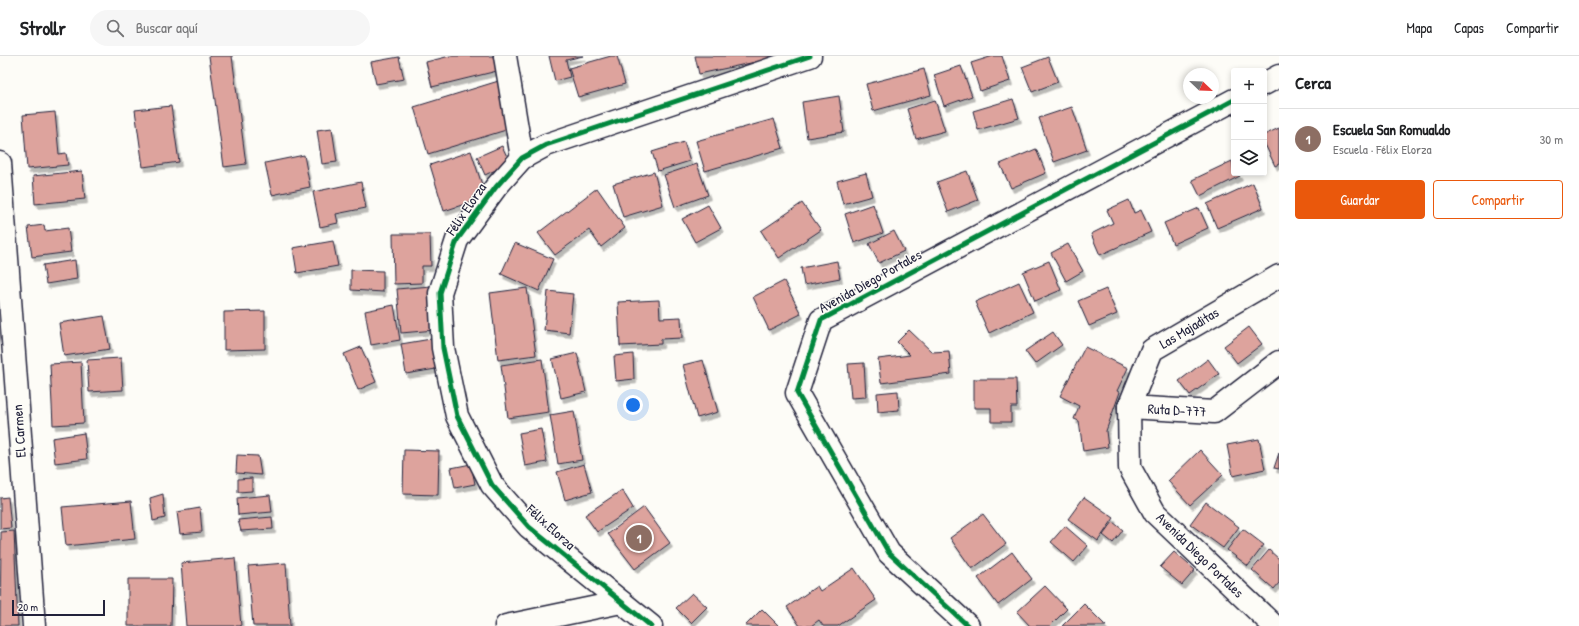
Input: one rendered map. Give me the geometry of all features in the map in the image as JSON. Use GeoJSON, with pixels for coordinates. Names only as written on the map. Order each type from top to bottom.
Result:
{"type":"FeatureCollection","features":[{"type":"Feature","properties":{"kind":"street"},"geometry":{"type":"LineString","coordinates":[[505,56],[522,158]]}},
{"type":"Feature","properties":{"kind":"street","name":"Félix Elorza"},"geometry":{"type":"LineString","coordinates":[[651,626],[529,527],[492,485],[457,416],[443,348],[440,293],[457,240],[496,187],[522,158],[546,145],[810,56]]}},
{"type":"Feature","properties":{"kind":"street"},"geometry":{"type":"LineString","coordinates":[[1267,82],[1279,76]]}},
{"type":"Feature","properties":{"kind":"street","name":"Avenida Diego Portales"},"geometry":{"type":"LineString","coordinates":[[968,626],[889,553],[797,393],[821,320],[1231,102]]}},
{"type":"Feature","properties":{"kind":"street","name":"El Carmen"},"geometry":{"type":"LineString","coordinates":[[0,163],[34,626]]}},
{"type":"Feature","properties":{"kind":"street","name":"Las Majaditas"},"geometry":{"type":"LineString","coordinates":[[1129,407],[1152,350],[1279,276]]}},
{"type":"Feature","properties":{"kind":"street","name":"Ruta D-777"},"geometry":{"type":"LineString","coordinates":[[1129,407],[1214,412],[1279,362]]}},
{"type":"Feature","properties":{"kind":"street","name":"Avenida Diego Portales"},"geometry":{"type":"LineString","coordinates":[[1129,407],[1130,468],[1155,513],[1274,626]]}},
{"type":"Feature","properties":{"kind":"street"},"geometry":{"type":"LineString","coordinates":[[506,626],[621,602]]}},
{"type":"Feature","properties":{"kind":"building"},"geometry":{"type":"Polygon","coordinates":[[[209,56],[232,56],[246,164],[224,167],[209,56]]]}},
{"type":"Feature","properties":{"kind":"building"},"geometry":{"type":"Polygon","coordinates":[[[450,56],[493,56],[497,71],[432,87],[426,62],[450,56]]]}},
{"type":"Feature","properties":{"kind":"building"},"geometry":{"type":"Polygon","coordinates":[[[549,56],[583,56],[566,60],[570,77],[555,81],[549,56]]]}},
{"type":"Feature","properties":{"kind":"building"},"geometry":{"type":"Polygon","coordinates":[[[611,56],[617,56],[625,84],[578,97],[569,68],[611,56]]]}},
{"type":"Feature","properties":{"kind":"building"},"geometry":{"type":"Polygon","coordinates":[[[695,56],[784,56],[699,74],[695,56]]]}},
{"type":"Feature","properties":{"kind":"building"},"geometry":{"type":"Polygon","coordinates":[[[993,56],[1002,56],[1010,81],[980,91],[971,63],[993,56]]]}},
{"type":"Feature","properties":{"kind":"building"},"geometry":{"type":"Polygon","coordinates":[[[399,57],[404,79],[376,84],[371,62],[399,57]]]}},
{"type":"Feature","properties":{"kind":"building"},"geometry":{"type":"Polygon","coordinates":[[[1048,57],[1058,82],[1032,92],[1022,67],[1048,57]]]}},
{"type":"Feature","properties":{"kind":"building"},"geometry":{"type":"Polygon","coordinates":[[[961,66],[972,96],[944,106],[934,75],[961,66]]]}},
{"type":"Feature","properties":{"kind":"building"},"geometry":{"type":"Polygon","coordinates":[[[924,69],[931,95],[873,111],[866,84],[924,69]]]}},
{"type":"Feature","properties":{"kind":"building"},"geometry":{"type":"Polygon","coordinates":[[[505,79],[519,126],[428,154],[414,107],[505,79]]]}},
{"type":"Feature","properties":{"kind":"building"},"geometry":{"type":"Polygon","coordinates":[[[839,96],[844,132],[807,138],[802,102],[839,96]]]}},
{"type":"Feature","properties":{"kind":"building"},"geometry":{"type":"Polygon","coordinates":[[[1013,99],[1019,118],[978,130],[973,111],[1013,99]]]}},
{"type":"Feature","properties":{"kind":"building"},"geometry":{"type":"Polygon","coordinates":[[[935,100],[945,131],[916,139],[907,109],[935,100]]]}},
{"type":"Feature","properties":{"kind":"building"},"geometry":{"type":"Polygon","coordinates":[[[171,106],[179,162],[143,167],[135,110],[171,106]]]}},
{"type":"Feature","properties":{"kind":"building"},"geometry":{"type":"Polygon","coordinates":[[[1072,107],[1087,150],[1054,162],[1039,118],[1072,107]]]}},
{"type":"Feature","properties":{"kind":"building"},"geometry":{"type":"Polygon","coordinates":[[[55,112],[59,154],[66,153],[68,165],[27,169],[23,115],[55,112]]]}},
{"type":"Feature","properties":{"kind":"building"},"geometry":{"type":"Polygon","coordinates":[[[774,119],[783,148],[705,171],[696,141],[774,119]]]}},
{"type":"Feature","properties":{"kind":"building"},"geometry":{"type":"Polygon","coordinates":[[[332,128],[337,162],[322,164],[317,130],[332,128]]]}},
{"type":"Feature","properties":{"kind":"building"},"geometry":{"type":"Polygon","coordinates":[[[1279,128],[1279,164],[1275,166],[1267,149],[1267,134],[1279,128]]]}},
{"type":"Feature","properties":{"kind":"building"},"geometry":{"type":"Polygon","coordinates":[[[684,142],[690,161],[658,171],[652,152],[684,142]]]}},
{"type":"Feature","properties":{"kind":"building"},"geometry":{"type":"Polygon","coordinates":[[[502,146],[510,163],[485,175],[477,157],[502,146]]]}},
{"type":"Feature","properties":{"kind":"building"},"geometry":{"type":"Polygon","coordinates":[[[1036,149],[1046,173],[1011,188],[1000,164],[1036,149]]]}},
{"type":"Feature","properties":{"kind":"building"},"geometry":{"type":"Polygon","coordinates":[[[471,151],[486,197],[444,211],[430,165],[471,151]]]}},
{"type":"Feature","properties":{"kind":"building"},"geometry":{"type":"Polygon","coordinates":[[[304,155],[310,187],[272,195],[265,163],[304,155]]]}},
{"type":"Feature","properties":{"kind":"building"},"geometry":{"type":"Polygon","coordinates":[[[1231,161],[1231,176],[1240,176],[1200,196],[1192,180],[1231,161]]]}},
{"type":"Feature","properties":{"kind":"building"},"geometry":{"type":"Polygon","coordinates":[[[697,164],[708,195],[675,207],[664,175],[697,164]]]}},
{"type":"Feature","properties":{"kind":"building"},"geometry":{"type":"Polygon","coordinates":[[[82,171],[85,199],[35,204],[33,176],[82,171]]]}},
{"type":"Feature","properties":{"kind":"building"},"geometry":{"type":"Polygon","coordinates":[[[967,171],[978,200],[948,212],[937,182],[967,171]]]}},
{"type":"Feature","properties":{"kind":"building"},"geometry":{"type":"Polygon","coordinates":[[[654,172],[663,205],[623,217],[613,184],[654,172]]]}},
{"type":"Feature","properties":{"kind":"building"},"geometry":{"type":"Polygon","coordinates":[[[866,173],[872,196],[843,204],[837,181],[866,173]]]}},
{"type":"Feature","properties":{"kind":"building"},"geometry":{"type":"Polygon","coordinates":[[[361,182],[366,208],[336,214],[338,223],[320,227],[313,192],[361,182]]]}},
{"type":"Feature","properties":{"kind":"building"},"geometry":{"type":"Polygon","coordinates":[[[1253,183],[1263,208],[1217,228],[1207,204],[1253,183]]]}},
{"type":"Feature","properties":{"kind":"building"},"geometry":{"type":"Polygon","coordinates":[[[597,188],[625,228],[601,247],[589,230],[555,255],[538,233],[597,188]]]}},
{"type":"Feature","properties":{"kind":"building"},"geometry":{"type":"Polygon","coordinates":[[[1129,200],[1134,213],[1141,210],[1151,232],[1100,255],[1091,234],[1113,223],[1107,210],[1129,200]]]}},
{"type":"Feature","properties":{"kind":"building"},"geometry":{"type":"Polygon","coordinates":[[[802,203],[821,230],[779,258],[761,231],[802,203]]]}},
{"type":"Feature","properties":{"kind":"building"},"geometry":{"type":"Polygon","coordinates":[[[873,204],[883,233],[854,243],[845,214],[873,204]]]}},
{"type":"Feature","properties":{"kind":"building"},"geometry":{"type":"Polygon","coordinates":[[[708,205],[721,228],[695,242],[682,219],[708,205]]]}},
{"type":"Feature","properties":{"kind":"building"},"geometry":{"type":"Polygon","coordinates":[[[1199,208],[1208,228],[1173,244],[1164,223],[1199,208]]]}},
{"type":"Feature","properties":{"kind":"building"},"geometry":{"type":"Polygon","coordinates":[[[44,225],[45,231],[68,228],[71,252],[32,257],[28,227],[44,225]]]}},
{"type":"Feature","properties":{"kind":"building"},"geometry":{"type":"Polygon","coordinates":[[[894,231],[904,251],[879,263],[869,244],[894,231]]]}},
{"type":"Feature","properties":{"kind":"building"},"geometry":{"type":"Polygon","coordinates":[[[393,234],[430,234],[431,266],[422,266],[422,283],[394,284],[393,234]]]}},
{"type":"Feature","properties":{"kind":"building"},"geometry":{"type":"Polygon","coordinates":[[[333,241],[338,266],[297,273],[293,248],[333,241]]]}},
{"type":"Feature","properties":{"kind":"building"},"geometry":{"type":"Polygon","coordinates":[[[515,243],[553,259],[539,291],[501,274],[515,243]]]}},
{"type":"Feature","properties":{"kind":"building"},"geometry":{"type":"Polygon","coordinates":[[[1068,244],[1083,271],[1066,281],[1051,253],[1068,244]]]}},
{"type":"Feature","properties":{"kind":"building"},"geometry":{"type":"Polygon","coordinates":[[[75,260],[77,279],[46,284],[43,265],[75,260]]]}},
{"type":"Feature","properties":{"kind":"building"},"geometry":{"type":"Polygon","coordinates":[[[837,261],[840,278],[804,285],[801,268],[837,261]]]}},
{"type":"Feature","properties":{"kind":"building"},"geometry":{"type":"Polygon","coordinates":[[[1049,261],[1061,290],[1035,301],[1023,272],[1049,261]]]}},
{"type":"Feature","properties":{"kind":"building"},"geometry":{"type":"Polygon","coordinates":[[[351,270],[383,271],[383,292],[351,290],[351,270]]]}},
{"type":"Feature","properties":{"kind":"building"},"geometry":{"type":"Polygon","coordinates":[[[784,281],[801,314],[769,330],[753,297],[784,281]]]}},
{"type":"Feature","properties":{"kind":"building"},"geometry":{"type":"Polygon","coordinates":[[[1019,282],[1033,312],[989,333],[975,302],[1019,282]]]}},
{"type":"Feature","properties":{"kind":"building"},"geometry":{"type":"Polygon","coordinates":[[[431,286],[435,330],[401,333],[397,289],[431,286]]]}},
{"type":"Feature","properties":{"kind":"building"},"geometry":{"type":"Polygon","coordinates":[[[527,288],[536,355],[498,360],[490,293],[527,288]]]}},
{"type":"Feature","properties":{"kind":"building"},"geometry":{"type":"Polygon","coordinates":[[[1106,289],[1117,314],[1089,326],[1078,301],[1106,289]]]}},
{"type":"Feature","properties":{"kind":"building"},"geometry":{"type":"Polygon","coordinates":[[[548,291],[573,294],[569,333],[544,330],[548,291]]]}},
{"type":"Feature","properties":{"kind":"building"},"geometry":{"type":"Polygon","coordinates":[[[659,300],[660,318],[681,317],[682,338],[661,339],[661,344],[620,346],[618,302],[659,300]]]}},
{"type":"Feature","properties":{"kind":"building"},"geometry":{"type":"Polygon","coordinates":[[[394,305],[400,340],[371,345],[365,311],[394,305]]]}},
{"type":"Feature","properties":{"kind":"building"},"geometry":{"type":"Polygon","coordinates":[[[265,311],[265,349],[224,350],[224,312],[265,311]]]}},
{"type":"Feature","properties":{"kind":"building"},"geometry":{"type":"Polygon","coordinates":[[[104,316],[110,349],[64,356],[59,323],[104,316]]]}},
{"type":"Feature","properties":{"kind":"building"},"geometry":{"type":"Polygon","coordinates":[[[1249,327],[1262,344],[1237,363],[1224,346],[1249,327]]]}},
{"type":"Feature","properties":{"kind":"building"},"geometry":{"type":"Polygon","coordinates":[[[909,330],[932,352],[949,351],[951,374],[881,383],[878,359],[910,355],[897,342],[909,330]]]}},
{"type":"Feature","properties":{"kind":"building"},"geometry":{"type":"Polygon","coordinates":[[[1053,332],[1062,345],[1035,364],[1025,351],[1053,332]]]}},
{"type":"Feature","properties":{"kind":"building"},"geometry":{"type":"Polygon","coordinates":[[[437,338],[442,368],[406,374],[401,344],[437,338]]]}},
{"type":"Feature","properties":{"kind":"building"},"geometry":{"type":"Polygon","coordinates":[[[361,347],[376,382],[358,390],[344,354],[361,347]]]}},
{"type":"Feature","properties":{"kind":"building"},"geometry":{"type":"Polygon","coordinates":[[[1085,347],[1128,368],[1117,391],[1120,392],[1106,431],[1108,447],[1083,451],[1079,421],[1074,419],[1079,406],[1060,396],[1085,347]]]}},
{"type":"Feature","properties":{"kind":"building"},"geometry":{"type":"Polygon","coordinates":[[[577,353],[586,392],[561,398],[552,359],[577,353]]]}},
{"type":"Feature","properties":{"kind":"building"},"geometry":{"type":"Polygon","coordinates":[[[633,354],[634,379],[616,381],[614,356],[633,354]]]}},
{"type":"Feature","properties":{"kind":"building"},"geometry":{"type":"Polygon","coordinates":[[[121,358],[123,390],[89,392],[87,360],[121,358]]]}},
{"type":"Feature","properties":{"kind":"building"},"geometry":{"type":"Polygon","coordinates":[[[542,359],[549,412],[508,418],[501,365],[542,359]]]}},
{"type":"Feature","properties":{"kind":"building"},"geometry":{"type":"Polygon","coordinates":[[[1208,359],[1219,374],[1190,395],[1179,381],[1208,359]]]}},
{"type":"Feature","properties":{"kind":"building"},"geometry":{"type":"Polygon","coordinates":[[[703,360],[718,412],[697,418],[683,365],[703,360]]]}},
{"type":"Feature","properties":{"kind":"building"},"geometry":{"type":"Polygon","coordinates":[[[81,362],[84,423],[53,425],[50,364],[81,362]]]}},
{"type":"Feature","properties":{"kind":"building"},"geometry":{"type":"Polygon","coordinates":[[[864,363],[866,397],[851,398],[848,364],[864,363]]]}},
{"type":"Feature","properties":{"kind":"building"},"geometry":{"type":"Polygon","coordinates":[[[974,379],[1016,379],[1017,407],[1011,407],[1011,422],[991,422],[991,408],[974,408],[974,379]]]}},
{"type":"Feature","properties":{"kind":"building"},"geometry":{"type":"Polygon","coordinates":[[[898,391],[899,410],[878,412],[877,393],[898,391]]]}},
{"type":"Feature","properties":{"kind":"building"},"geometry":{"type":"Polygon","coordinates":[[[574,411],[582,460],[558,464],[550,415],[574,411]]]}},
{"type":"Feature","properties":{"kind":"building"},"geometry":{"type":"Polygon","coordinates":[[[541,429],[547,462],[525,466],[519,433],[541,429]]]}},
{"type":"Feature","properties":{"kind":"building"},"geometry":{"type":"Polygon","coordinates":[[[84,433],[87,459],[55,463],[52,438],[84,433]]]}},
{"type":"Feature","properties":{"kind":"building"},"geometry":{"type":"Polygon","coordinates":[[[1259,439],[1265,469],[1233,476],[1227,445],[1259,439]]]}},
{"type":"Feature","properties":{"kind":"building"},"geometry":{"type":"Polygon","coordinates":[[[404,450],[439,451],[438,495],[403,494],[404,450]]]}},
{"type":"Feature","properties":{"kind":"building"},"geometry":{"type":"Polygon","coordinates":[[[1200,450],[1223,475],[1190,505],[1168,481],[1200,450]]]}},
{"type":"Feature","properties":{"kind":"building"},"geometry":{"type":"Polygon","coordinates":[[[1279,453],[1279,469],[1274,468],[1279,453]]]}},
{"type":"Feature","properties":{"kind":"building"},"geometry":{"type":"Polygon","coordinates":[[[237,455],[258,456],[261,475],[236,473],[237,455]]]}},
{"type":"Feature","properties":{"kind":"building"},"geometry":{"type":"Polygon","coordinates":[[[471,464],[475,484],[455,488],[451,468],[471,464]]]}},
{"type":"Feature","properties":{"kind":"building"},"geometry":{"type":"Polygon","coordinates":[[[584,464],[592,492],[565,500],[557,472],[584,464]]]}},
{"type":"Feature","properties":{"kind":"building"},"geometry":{"type":"Polygon","coordinates":[[[252,478],[252,491],[238,492],[238,479],[252,478]]]}},
{"type":"Feature","properties":{"kind":"building"},"geometry":{"type":"Polygon","coordinates":[[[622,490],[633,508],[597,532],[585,515],[622,490]]]}},
{"type":"Feature","properties":{"kind":"building"},"geometry":{"type":"Polygon","coordinates":[[[163,494],[165,518],[153,521],[150,498],[163,494]]]}},
{"type":"Feature","properties":{"kind":"building"},"geometry":{"type":"Polygon","coordinates":[[[270,495],[272,512],[238,515],[237,498],[270,495]]]}},
{"type":"Feature","properties":{"kind":"building"},"geometry":{"type":"Polygon","coordinates":[[[8,497],[11,528],[0,529],[0,498],[8,497]]]}},
{"type":"Feature","properties":{"kind":"building"},"geometry":{"type":"Polygon","coordinates":[[[1084,497],[1114,518],[1098,541],[1068,519],[1084,497]]]}},
{"type":"Feature","properties":{"kind":"building"},"geometry":{"type":"Polygon","coordinates":[[[131,501],[135,539],[66,546],[62,507],[131,501]]]}},
{"type":"Feature","properties":{"kind":"building"},"geometry":{"type":"Polygon","coordinates":[[[1206,502],[1239,527],[1223,548],[1190,524],[1206,502]]]}},
{"type":"Feature","properties":{"kind":"building"},"geometry":{"type":"Polygon","coordinates":[[[644,507],[670,543],[635,569],[608,534],[644,507]]]}},
{"type":"Feature","properties":{"kind":"building"},"geometry":{"type":"Polygon","coordinates":[[[200,508],[202,532],[180,534],[177,512],[200,508]]]}},
{"type":"Feature","properties":{"kind":"building"},"geometry":{"type":"Polygon","coordinates":[[[983,514],[1006,544],[972,569],[950,538],[983,514]]]}},
{"type":"Feature","properties":{"kind":"building"},"geometry":{"type":"Polygon","coordinates":[[[272,517],[273,529],[241,531],[238,520],[272,517]]]}},
{"type":"Feature","properties":{"kind":"building"},"geometry":{"type":"Polygon","coordinates":[[[1113,522],[1123,530],[1113,543],[1103,535],[1113,522]]]}},
{"type":"Feature","properties":{"kind":"building"},"geometry":{"type":"Polygon","coordinates":[[[1065,526],[1088,546],[1074,562],[1051,542],[1065,526]]]}},
{"type":"Feature","properties":{"kind":"building"},"geometry":{"type":"Polygon","coordinates":[[[1243,529],[1264,545],[1248,566],[1227,550],[1243,529]]]}},
{"type":"Feature","properties":{"kind":"building"},"geometry":{"type":"Polygon","coordinates":[[[14,531],[18,626],[0,626],[1,532],[14,531]]]}},
{"type":"Feature","properties":{"kind":"building"},"geometry":{"type":"Polygon","coordinates":[[[1269,550],[1279,559],[1279,583],[1274,589],[1252,570],[1269,550]]]}},
{"type":"Feature","properties":{"kind":"building"},"geometry":{"type":"Polygon","coordinates":[[[1012,552],[1032,579],[998,605],[978,578],[1012,552]]]}},
{"type":"Feature","properties":{"kind":"building"},"geometry":{"type":"Polygon","coordinates":[[[1174,552],[1195,570],[1182,585],[1160,567],[1174,552]]]}},
{"type":"Feature","properties":{"kind":"building"},"geometry":{"type":"Polygon","coordinates":[[[235,558],[241,626],[186,626],[181,563],[235,558]]]}},
{"type":"Feature","properties":{"kind":"building"},"geometry":{"type":"Polygon","coordinates":[[[286,563],[290,626],[253,626],[248,566],[286,563]]]}},
{"type":"Feature","properties":{"kind":"building"},"geometry":{"type":"Polygon","coordinates":[[[854,568],[876,600],[838,626],[823,626],[819,620],[811,626],[800,626],[787,607],[817,586],[820,591],[854,568]]]}},
{"type":"Feature","properties":{"kind":"building"},"geometry":{"type":"Polygon","coordinates":[[[128,579],[172,579],[171,626],[128,626],[128,579]]]}},
{"type":"Feature","properties":{"kind":"building"},"geometry":{"type":"Polygon","coordinates":[[[1045,586],[1067,609],[1050,626],[1030,626],[1017,612],[1045,586]]]}},
{"type":"Feature","properties":{"kind":"building"},"geometry":{"type":"Polygon","coordinates":[[[692,593],[707,607],[691,623],[676,608],[692,593]]]}},
{"type":"Feature","properties":{"kind":"building"},"geometry":{"type":"Polygon","coordinates":[[[1084,604],[1106,626],[1062,626],[1084,604]]]}},
{"type":"Feature","properties":{"kind":"building"},"geometry":{"type":"Polygon","coordinates":[[[762,609],[779,626],[745,626],[762,609]]]}},
{"type":"Feature","properties":{"kind":"cycle path"},"geometry":{"type":"LineString","coordinates":[[651,626],[529,527],[492,485],[457,416],[443,348],[440,293],[457,240],[496,187],[522,158],[546,145],[810,56]]}},
{"type":"Feature","properties":{"kind":"cycle path"},"geometry":{"type":"LineString","coordinates":[[968,626],[889,553],[797,393],[821,320],[1231,102]]}},
{"type":"Feature","properties":{"kind":"place","name":"Escuela San Romualdo"},"geometry":{"type":"Point","coordinates":[639,538]}}]}
